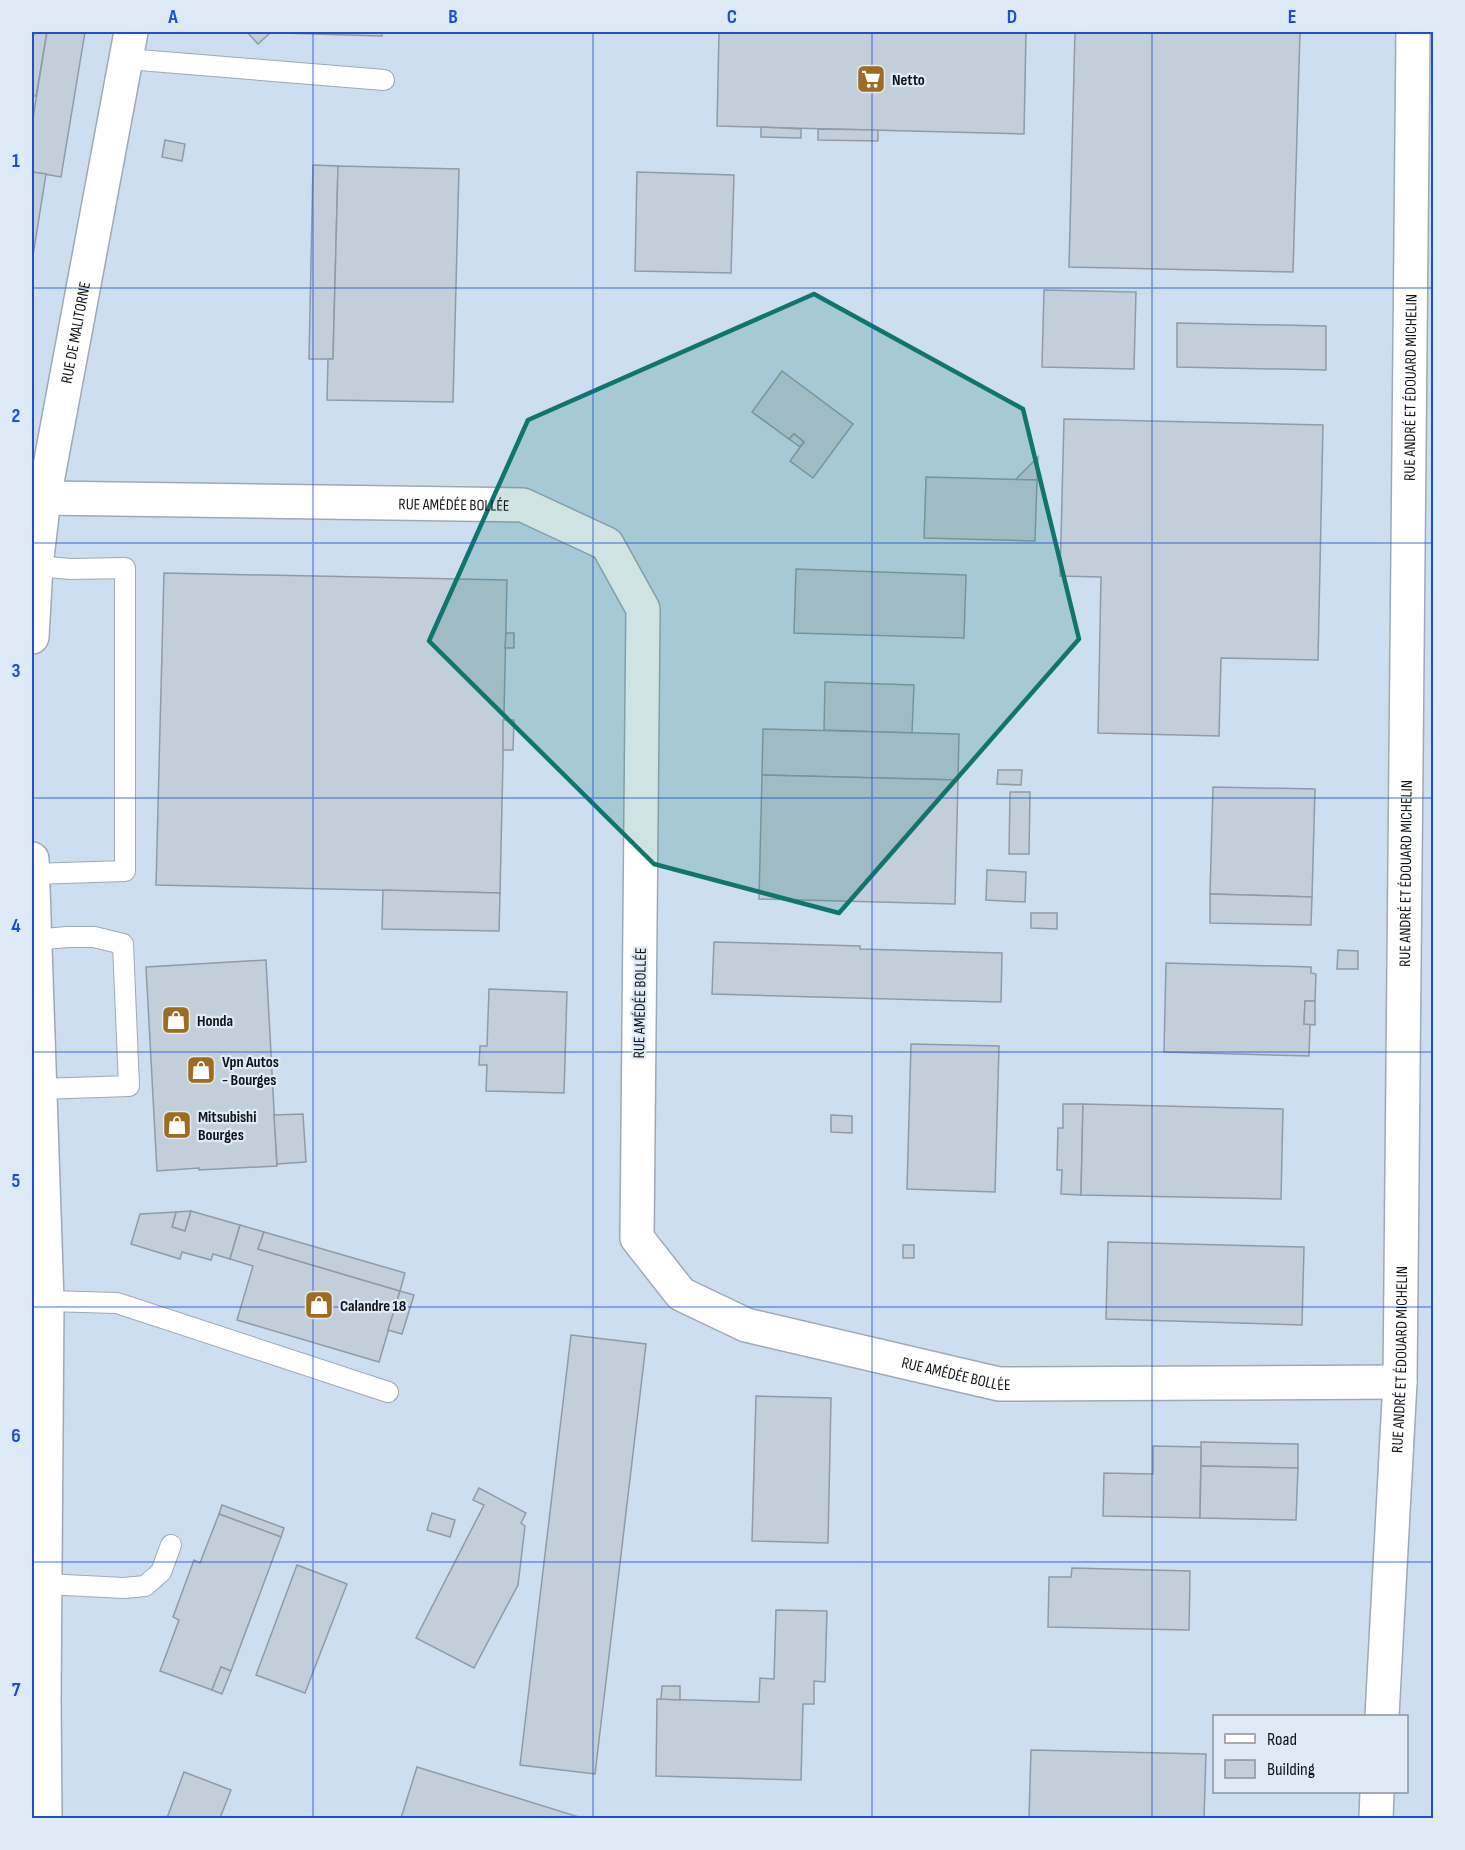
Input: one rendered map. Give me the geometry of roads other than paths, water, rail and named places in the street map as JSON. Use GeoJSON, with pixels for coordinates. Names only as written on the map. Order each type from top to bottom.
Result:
{"type":"FeatureCollection","features":[{"type":"Feature","properties":{"kind":"street","name":"RUE ANDRÉ ET ÉDOUARD MICHELIN"},"geometry":{"type":"LineString","coordinates":[[1382,1715],[1400,1382],[1413,32]]}},
{"type":"Feature","properties":{"kind":"street","name":"RUE DE MALITORNE"},"geometry":{"type":"LineString","coordinates":[[32,637],[36,566],[44,498],[129,45]]}},
{"type":"Feature","properties":{"kind":"street","name":"RUE AMÉDÉE BOLLÉE"},"geometry":{"type":"LineString","coordinates":[[44,498],[523,506],[607,544],[643,609],[637,1238],[681,1294],[746,1325],[999,1384],[1400,1382]]}},
{"type":"Feature","properties":{"kind":"street"},"geometry":{"type":"LineString","coordinates":[[32,859],[47,1301],[39,1336],[38,1402],[38,1536],[45,1584],[45,1818]]}},
{"type":"Feature","properties":{"kind":"street"},"geometry":{"type":"LineString","coordinates":[[1376,1818],[1377,1793]]}},
{"type":"Feature","properties":{"kind":"lane"},"geometry":{"type":"LineString","coordinates":[[129,45],[384,80]]}},
{"type":"Feature","properties":{"kind":"lane"},"geometry":{"type":"LineString","coordinates":[[32,874],[125,871],[125,568],[71,569],[36,566]]}},
{"type":"Feature","properties":{"kind":"lane"},"geometry":{"type":"LineString","coordinates":[[34,940],[94,937],[123,944],[129,1086],[40,1089]]}},
{"type":"Feature","properties":{"kind":"lane"},"geometry":{"type":"LineString","coordinates":[[47,1301],[117,1303],[388,1392]]}},
{"type":"Feature","properties":{"kind":"lane"},"geometry":{"type":"LineString","coordinates":[[45,1584],[124,1588],[145,1586],[160,1572],[171,1545]]}},
{"type":"Feature","properties":{"kind":"place","name":"Netto"},"geometry":{"type":"Point","coordinates":[871,79]}},
{"type":"Feature","properties":{"kind":"place","name":"Honda"},"geometry":{"type":"Point","coordinates":[176,1020]}},
{"type":"Feature","properties":{"kind":"place","name":"Vpn Autos - Bourges"},"geometry":{"type":"Point","coordinates":[201,1070]}},
{"type":"Feature","properties":{"kind":"place","name":"Mitsubishi Bourges"},"geometry":{"type":"Point","coordinates":[177,1125]}},
{"type":"Feature","properties":{"kind":"place","name":"Calandre 18"},"geometry":{"type":"Point","coordinates":[319,1305]}}]}
